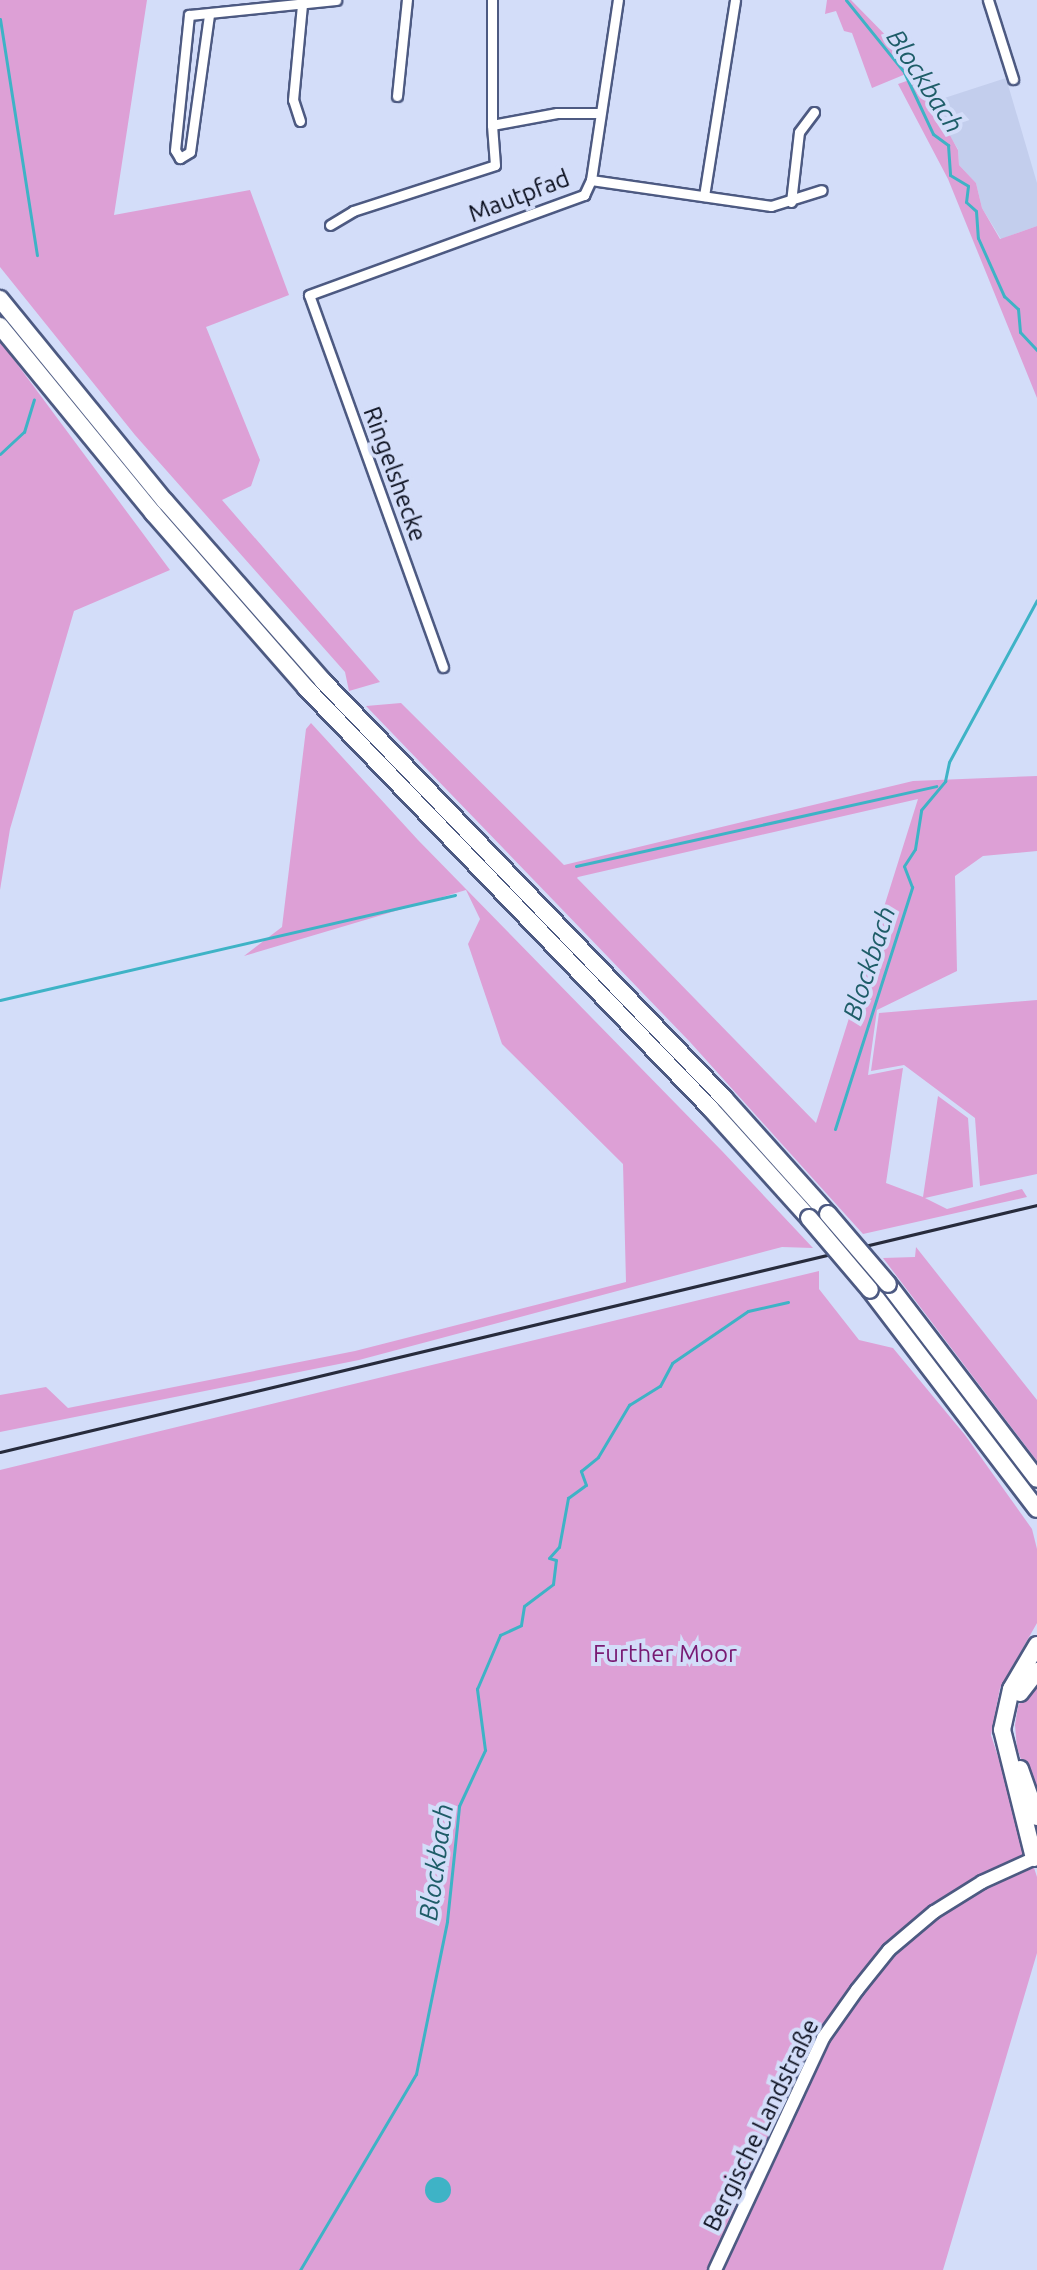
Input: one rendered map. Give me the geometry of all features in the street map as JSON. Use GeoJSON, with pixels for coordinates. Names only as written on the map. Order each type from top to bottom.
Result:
{"type":"FeatureCollection","features":[{"type":"Feature","properties":{"kind":"highway"},"geometry":{"type":"LineString","coordinates":[[0,299],[155,490],[323,681],[713,1087],[828,1214],[888,1284],[1037,1479]]}},
{"type":"Feature","properties":{"kind":"highway"},"geometry":{"type":"LineString","coordinates":[[0,326],[153,513],[306,688],[710,1108],[809,1218],[870,1290],[1037,1509]]}},
{"type":"Feature","properties":{"kind":"highway"},"geometry":{"type":"LineString","coordinates":[[1015,1478],[1037,1521]]}},
{"type":"Feature","properties":{"kind":"highway"},"geometry":{"type":"LineString","coordinates":[[1036,1857],[1002,1730],[1011,1689],[1037,1645]]}},
{"type":"Feature","properties":{"kind":"highway"},"geometry":{"type":"LineString","coordinates":[[1037,1671],[1022,1688],[1010,1733],[1037,1816]]}},
{"type":"Feature","properties":{"kind":"main road","name":"Bergische Landstraße"},"geometry":{"type":"LineString","coordinates":[[715,2270],[823,2038],[857,1990],[889,1950],[934,1912],[1036,1857]]}},
{"type":"Feature","properties":{"kind":"street"},"geometry":{"type":"LineString","coordinates":[[209,15],[190,152],[180,158],[175,150],[189,15],[336,0]]}},
{"type":"Feature","properties":{"kind":"street"},"geometry":{"type":"LineString","coordinates":[[397,96],[407,0]]}},
{"type":"Feature","properties":{"kind":"street"},"geometry":{"type":"LineString","coordinates":[[330,225],[353,211],[495,165],[492,0]]}},
{"type":"Feature","properties":{"kind":"street"},"geometry":{"type":"LineString","coordinates":[[591,180],[618,0]]}},
{"type":"Feature","properties":{"kind":"street"},"geometry":{"type":"LineString","coordinates":[[704,196],[735,0]]}},
{"type":"Feature","properties":{"kind":"street"},"geometry":{"type":"LineString","coordinates":[[988,0],[1013,79]]}},
{"type":"Feature","properties":{"kind":"street"},"geometry":{"type":"LineString","coordinates":[[300,121],[293,100],[302,4]]}},
{"type":"Feature","properties":{"kind":"street"},"geometry":{"type":"LineString","coordinates":[[791,202],[799,132],[814,112]]}},
{"type":"Feature","properties":{"kind":"street"},"geometry":{"type":"LineString","coordinates":[[492,125],[557,113],[600,113]]}},
{"type":"Feature","properties":{"kind":"street","name":"Mautpfad"},"geometry":{"type":"LineString","coordinates":[[309,295],[584,195],[591,180],[771,206],[822,190]]}},
{"type":"Feature","properties":{"kind":"street","name":"Ringelshecke"},"geometry":{"type":"LineString","coordinates":[[309,295],[443,667]]}},
{"type":"Feature","properties":{"kind":"shaded area"},"geometry":{"type":"Polygon","coordinates":[[[1006,78],[1037,183],[1037,226],[1001,239],[982,208],[976,183],[959,165],[958,149],[929,103],[1006,78]]]}},
{"type":"Feature","properties":{"kind":"green space"},"geometry":{"type":"Polygon","coordinates":[[[0,0],[147,0],[114,215],[250,190],[289,295],[206,327],[260,460],[251,486],[222,500],[380,682],[349,691],[345,672],[135,435],[0,267],[0,0]]]}},
{"type":"Feature","properties":{"kind":"green space"},"geometry":{"type":"Polygon","coordinates":[[[827,0],[851,0],[905,55],[913,71],[872,88],[852,33],[844,31],[836,11],[825,14],[827,0]]]}},
{"type":"Feature","properties":{"kind":"green space"},"geometry":{"type":"Polygon","coordinates":[[[918,77],[958,150],[959,165],[976,183],[982,208],[1000,239],[1037,226],[1037,398],[948,179],[898,84],[918,77]]]}},
{"type":"Feature","properties":{"kind":"green space"},"geometry":{"type":"Polygon","coordinates":[[[0,341],[170,570],[74,611],[10,829],[0,890],[0,341]]]}},
{"type":"Feature","properties":{"kind":"green space"},"geometry":{"type":"Polygon","coordinates":[[[401,703],[564,865],[913,781],[1037,776],[1037,851],[983,856],[955,876],[957,971],[877,1010],[868,1075],[903,1068],[886,1183],[923,1197],[938,1096],[968,1118],[973,1187],[925,1198],[947,1209],[1022,1189],[1027,1197],[863,1234],[690,1042],[366,706],[401,703]],[[918,799],[578,877],[577,878],[816,1123],[918,799]]]}},
{"type":"Feature","properties":{"kind":"green space"},"geometry":{"type":"Polygon","coordinates":[[[311,723],[418,840],[813,1248],[782,1247],[359,1360],[0,1432],[0,1395],[46,1387],[68,1408],[355,1351],[626,1282],[623,1164],[502,1044],[468,944],[480,919],[466,890],[244,956],[282,927],[306,729],[311,723]]]}},
{"type":"Feature","properties":{"kind":"green space"},"geometry":{"type":"Polygon","coordinates":[[[1037,1000],[1037,1174],[980,1186],[975,1118],[904,1065],[871,1071],[879,1013],[1037,1000]]]}},
{"type":"Feature","properties":{"kind":"green space"},"geometry":{"type":"Polygon","coordinates":[[[916,1247],[1037,1400],[1037,1461],[883,1258],[915,1257],[916,1247]]]}},
{"type":"Feature","properties":{"kind":"green space","name":"Further Moor"},"geometry":{"type":"Polygon","coordinates":[[[819,1271],[819,1289],[859,1340],[893,1348],[965,1435],[1032,1529],[1037,1549],[1037,1623],[1000,1688],[991,1735],[1037,1877],[1037,1953],[943,2270],[0,2270],[0,1470],[819,1271]]]}},
{"type":"Feature","properties":{"kind":"green space"},"geometry":{"type":"Polygon","coordinates":[[[1037,1676],[1037,1805],[1017,1748],[1015,1725],[1018,1706],[1037,1676]]]}},
{"type":"Feature","properties":{"kind":"water"},"geometry":{"type":"Polygon","coordinates":[[[438,2177],[447,2181],[451,2190],[447,2199],[438,2203],[429,2199],[425,2190],[429,2181],[438,2177]]]}},
{"type":"Feature","properties":{"kind":"waterway","name":"Blockbach"},"geometry":{"type":"LineString","coordinates":[[846,0],[904,72],[933,134],[948,145],[950,175],[968,186],[966,202],[976,211],[978,238],[1004,296],[1018,309],[1020,332],[1037,350]]}},
{"type":"Feature","properties":{"kind":"waterway"},"geometry":{"type":"LineString","coordinates":[[0,19],[37,255]]}},
{"type":"Feature","properties":{"kind":"waterway"},"geometry":{"type":"LineString","coordinates":[[0,454],[24,432],[34,399]]}},
{"type":"Feature","properties":{"kind":"waterway","name":"Blockbach"},"geometry":{"type":"LineString","coordinates":[[835,1129],[912,887],[904,866],[915,849],[921,810],[945,781],[949,762],[1037,600]]}},
{"type":"Feature","properties":{"kind":"waterway"},"geometry":{"type":"LineString","coordinates":[[576,866],[936,786]]}},
{"type":"Feature","properties":{"kind":"waterway"},"geometry":{"type":"LineString","coordinates":[[0,1000],[455,895]]}},
{"type":"Feature","properties":{"kind":"waterway","name":"Blockbach"},"geometry":{"type":"LineString","coordinates":[[300,2270],[416,2074],[447,1921],[459,1806],[485,1750],[477,1689],[500,1635],[521,1625],[524,1606],[553,1584],[556,1560],[549,1558],[559,1547],[568,1498],[586,1485],[581,1471],[598,1457],[629,1405],[660,1386],[672,1363],[748,1311],[788,1302]]}},
{"type":"Feature","properties":{"kind":"railway"},"geometry":{"type":"LineString","coordinates":[[0,1452],[1037,1205]]}}]}
